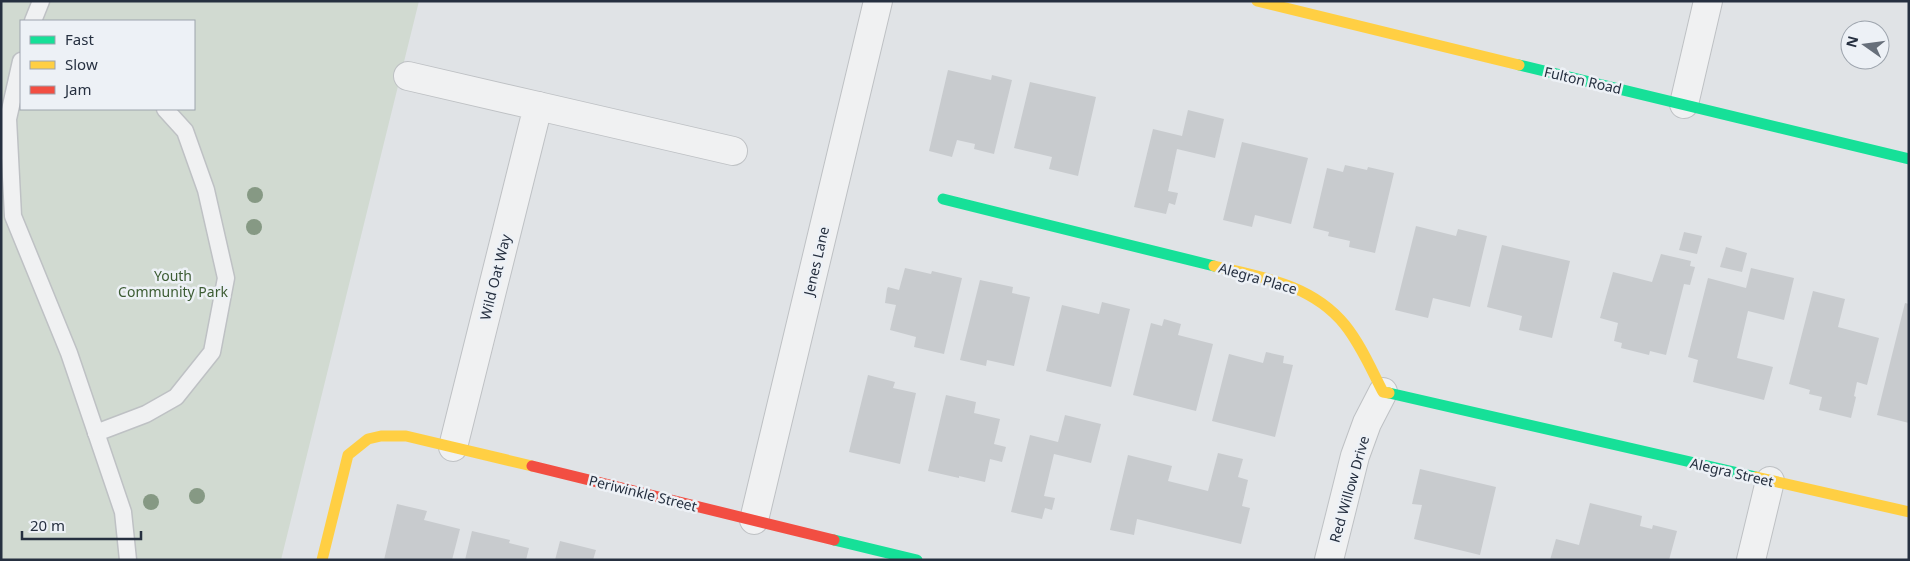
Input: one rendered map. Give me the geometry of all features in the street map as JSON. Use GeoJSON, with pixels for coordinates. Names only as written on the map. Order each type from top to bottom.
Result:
{"type":"FeatureCollection","features":[{"type":"Feature","properties":{"kind":"street","name":"Jenes Lane"},"geometry":{"type":"LineString","coordinates":[[754,520],[878,1]]}},
{"type":"Feature","properties":{"kind":"street","name":"Fulton Road"},"geometry":{"type":"LineString","coordinates":[[1257,1],[1909,159]]}},
{"type":"Feature","properties":{"kind":"street"},"geometry":{"type":"LineString","coordinates":[[1684,104],[1708,1]]}},
{"type":"Feature","properties":{"kind":"street"},"geometry":{"type":"LineString","coordinates":[[408,76],[733,152]]}},
{"type":"Feature","properties":{"kind":"street","name":"Wild Oat Way"},"geometry":{"type":"LineString","coordinates":[[453,447],[538,106]]}},
{"type":"Feature","properties":{"kind":"street","name":"Alegra Place"},"geometry":{"type":"LineString","coordinates":[[943,200],[1280,282],[1313,296],[1339,318],[1359,344],[1384,392]]}},
{"type":"Feature","properties":{"kind":"street","name":"Alegra Street"},"geometry":{"type":"LineString","coordinates":[[1384,392],[1909,512]]}},
{"type":"Feature","properties":{"kind":"street","name":"Red Willow Drive"},"geometry":{"type":"LineString","coordinates":[[1329,560],[1355,456],[1367,424],[1384,392]]}},
{"type":"Feature","properties":{"kind":"street","name":"Periwinkle Street"},"geometry":{"type":"LineString","coordinates":[[322,560],[348,455],[359,442],[380,435],[406,436],[918,560]]}},
{"type":"Feature","properties":{"kind":"street"},"geometry":{"type":"LineString","coordinates":[[1750,560],[1770,480]]}},
{"type":"Feature","properties":{"kind":"lane"},"geometry":{"type":"LineString","coordinates":[[33,20],[41,1]]}},
{"type":"Feature","properties":{"kind":"lane"},"geometry":{"type":"LineString","coordinates":[[20,65],[8,119],[13,216],[69,353],[123,512],[128,560]]}},
{"type":"Feature","properties":{"kind":"lane"},"geometry":{"type":"LineString","coordinates":[[96,433],[146,414],[176,397],[212,352],[226,278],[206,190],[185,131],[166,110]]}},
{"type":"Feature","properties":{"kind":"green space","name":"Youth Community Park"},"geometry":{"type":"Polygon","coordinates":[[[1,1],[419,1],[281,560],[1,560],[1,1]]]}},
{"type":"Feature","properties":{"kind":"building"},"geometry":{"type":"Polygon","coordinates":[[[948,70],[991,80],[992,75],[1012,80],[994,154],[974,149],[975,144],[957,140],[952,157],[929,151],[948,70]]]}},
{"type":"Feature","properties":{"kind":"building"},"geometry":{"type":"Polygon","coordinates":[[[1030,82],[1096,97],[1078,176],[1049,169],[1052,157],[1014,148],[1030,82]]]}},
{"type":"Feature","properties":{"kind":"building"},"geometry":{"type":"Polygon","coordinates":[[[1188,110],[1224,119],[1215,158],[1177,149],[1168,191],[1178,193],[1175,205],[1169,203],[1166,214],[1134,207],[1153,129],[1182,136],[1188,110]]]}},
{"type":"Feature","properties":{"kind":"building"},"geometry":{"type":"Polygon","coordinates":[[[1242,142],[1308,158],[1291,224],[1255,215],[1252,227],[1223,220],[1242,142]]]}},
{"type":"Feature","properties":{"kind":"building"},"geometry":{"type":"Polygon","coordinates":[[[1345,165],[1367,170],[1368,167],[1394,173],[1375,253],[1349,247],[1350,241],[1328,236],[1329,232],[1313,228],[1327,168],[1343,172],[1345,165]]]}},
{"type":"Feature","properties":{"kind":"building"},"geometry":{"type":"Polygon","coordinates":[[[1416,226],[1456,236],[1458,229],[1487,236],[1470,307],[1433,298],[1428,318],[1395,310],[1416,226]]]}},
{"type":"Feature","properties":{"kind":"building"},"geometry":{"type":"Polygon","coordinates":[[[1684,232],[1702,236],[1697,254],[1679,250],[1684,232]]]}},
{"type":"Feature","properties":{"kind":"building"},"geometry":{"type":"Polygon","coordinates":[[[1502,245],[1570,261],[1552,338],[1519,330],[1522,316],[1487,307],[1502,245]]]}},
{"type":"Feature","properties":{"kind":"building"},"geometry":{"type":"Polygon","coordinates":[[[1726,247],[1747,253],[1742,272],[1720,267],[1726,247]]]}},
{"type":"Feature","properties":{"kind":"building"},"geometry":{"type":"Polygon","coordinates":[[[1661,254],[1691,261],[1690,266],[1695,267],[1690,285],[1684,284],[1666,355],[1650,351],[1649,355],[1621,348],[1622,343],[1614,341],[1618,323],[1600,318],[1613,272],[1652,282],[1661,254]]]}},
{"type":"Feature","properties":{"kind":"building"},"geometry":{"type":"Polygon","coordinates":[[[905,268],[931,274],[932,271],[962,278],[944,354],[914,347],[916,337],[890,330],[896,305],[885,303],[887,289],[888,287],[899,290],[905,268]]]}},
{"type":"Feature","properties":{"kind":"building"},"geometry":{"type":"Polygon","coordinates":[[[1751,268],[1794,278],[1784,320],[1748,311],[1737,358],[1773,367],[1764,400],[1693,382],[1698,360],[1688,357],[1708,278],[1746,288],[1751,268]]]}},
{"type":"Feature","properties":{"kind":"building"},"geometry":{"type":"Polygon","coordinates":[[[980,280],[1013,287],[1012,293],[1030,297],[1014,366],[987,360],[986,366],[960,360],[980,280]]]}},
{"type":"Feature","properties":{"kind":"building"},"geometry":{"type":"Polygon","coordinates":[[[1813,291],[1845,299],[1838,327],[1879,338],[1867,385],[1857,382],[1851,418],[1819,410],[1822,397],[1809,394],[1810,390],[1789,384],[1813,291]]]}},
{"type":"Feature","properties":{"kind":"building"},"geometry":{"type":"Polygon","coordinates":[[[1102,302],[1130,309],[1111,387],[1046,371],[1062,305],[1099,314],[1102,302]]]}},
{"type":"Feature","properties":{"kind":"building"},"geometry":{"type":"Polygon","coordinates":[[[1905,303],[1909,304],[1909,423],[1877,415],[1905,303]]]}},
{"type":"Feature","properties":{"kind":"building"},"geometry":{"type":"Polygon","coordinates":[[[1164,319],[1181,324],[1178,335],[1213,344],[1196,411],[1133,395],[1151,323],[1162,326],[1164,319]]]}},
{"type":"Feature","properties":{"kind":"building"},"geometry":{"type":"Polygon","coordinates":[[[1266,352],[1284,356],[1283,363],[1293,365],[1275,437],[1212,421],[1229,354],[1263,363],[1266,352]]]}},
{"type":"Feature","properties":{"kind":"building"},"geometry":{"type":"Polygon","coordinates":[[[868,375],[895,382],[893,388],[916,393],[900,464],[849,452],[868,375]]]}},
{"type":"Feature","properties":{"kind":"building"},"geometry":{"type":"Polygon","coordinates":[[[946,395],[976,402],[974,413],[1000,419],[994,444],[1006,447],[1002,462],[990,459],[985,482],[928,471],[946,395]]]}},
{"type":"Feature","properties":{"kind":"building"},"geometry":{"type":"Polygon","coordinates":[[[1065,415],[1101,424],[1091,463],[1054,454],[1044,496],[1055,498],[1052,510],[1045,508],[1042,519],[1011,512],[1030,435],[1058,442],[1065,415]]]}},
{"type":"Feature","properties":{"kind":"building"},"geometry":{"type":"Polygon","coordinates":[[[1218,453],[1243,459],[1238,477],[1248,480],[1242,506],[1250,508],[1241,544],[1137,519],[1134,535],[1110,530],[1128,455],[1172,466],[1168,481],[1208,491],[1218,453]]]}},
{"type":"Feature","properties":{"kind":"building"},"geometry":{"type":"Polygon","coordinates":[[[1420,469],[1496,487],[1480,555],[1414,539],[1422,505],[1412,504],[1420,469]]]}},
{"type":"Feature","properties":{"kind":"building"},"geometry":{"type":"Polygon","coordinates":[[[1590,503],[1642,516],[1640,526],[1652,529],[1653,525],[1677,531],[1669,560],[1550,560],[1556,539],[1579,545],[1590,503]]]}},
{"type":"Feature","properties":{"kind":"building"},"geometry":{"type":"Polygon","coordinates":[[[397,504],[427,511],[424,520],[460,529],[452,560],[384,560],[397,504]]]}},
{"type":"Feature","properties":{"kind":"building"},"geometry":{"type":"Polygon","coordinates":[[[472,531],[510,540],[509,543],[529,548],[526,560],[465,560],[472,531]]]}},
{"type":"Feature","properties":{"kind":"building"},"geometry":{"type":"Polygon","coordinates":[[[560,541],[596,550],[593,560],[555,560],[560,541]]]}},
{"type":"Feature","properties":{"kind":"traffic: fast"},"geometry":{"type":"LineString","coordinates":[[1519,65],[1909,159]]}},
{"type":"Feature","properties":{"kind":"traffic: fast"},"geometry":{"type":"LineString","coordinates":[[943,199],[1214,266]]}},
{"type":"Feature","properties":{"kind":"traffic: fast"},"geometry":{"type":"LineString","coordinates":[[1389,393],[1756,477]]}},
{"type":"Feature","properties":{"kind":"traffic: fast"},"geometry":{"type":"LineString","coordinates":[[834,540],[917,560]]}},
{"type":"Feature","properties":{"kind":"traffic: slow"},"geometry":{"type":"LineString","coordinates":[[1257,1],[1519,65]]}},
{"type":"Feature","properties":{"kind":"traffic: slow"},"geometry":{"type":"LineString","coordinates":[[1214,266],[1285,284],[1317,300],[1332,311],[1345,325],[1361,349],[1383,392],[1389,393]]}},
{"type":"Feature","properties":{"kind":"traffic: slow"},"geometry":{"type":"LineString","coordinates":[[322,560],[348,455],[368,439],[381,436],[406,436],[532,466]]}},
{"type":"Feature","properties":{"kind":"traffic: slow"},"geometry":{"type":"LineString","coordinates":[[1756,477],[1909,512]]}},
{"type":"Feature","properties":{"kind":"traffic: jam"},"geometry":{"type":"LineString","coordinates":[[532,466],[834,540]]}}]}
